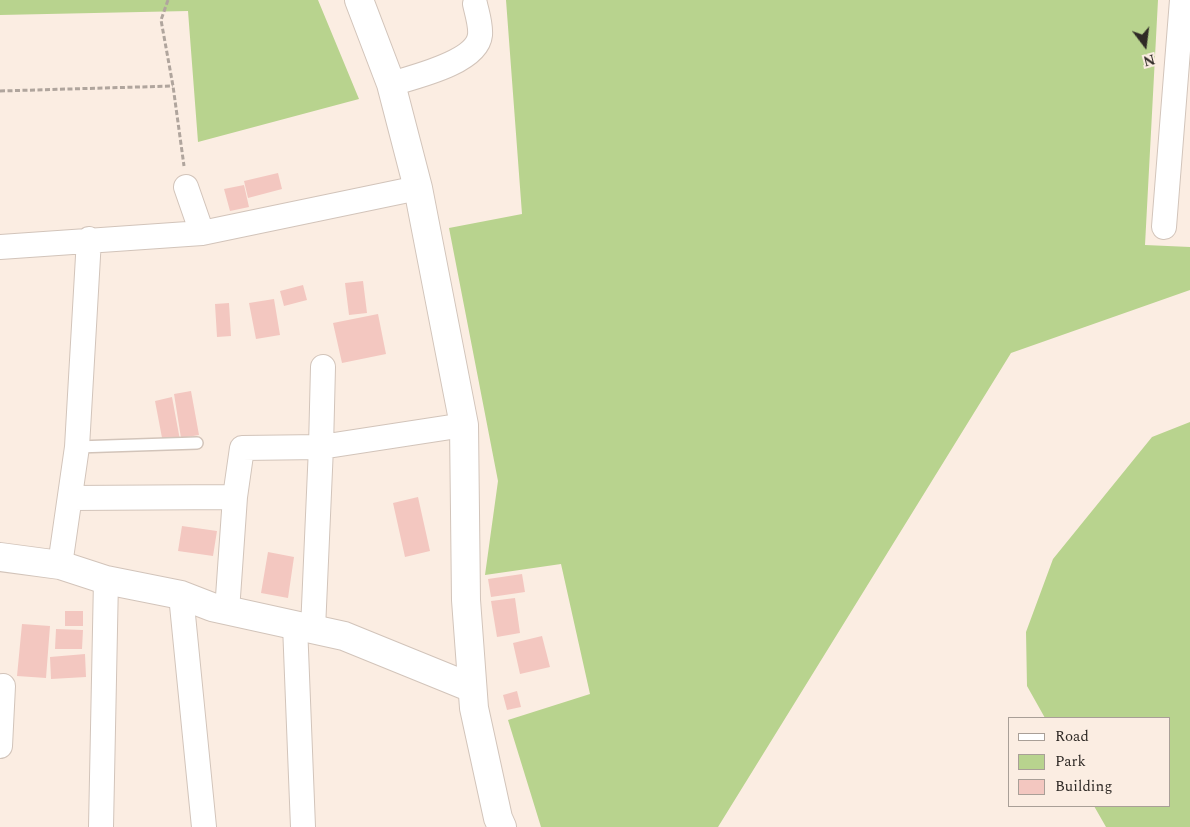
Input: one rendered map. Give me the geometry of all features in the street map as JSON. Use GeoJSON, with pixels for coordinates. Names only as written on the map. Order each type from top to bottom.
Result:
{"type":"FeatureCollection","features":[{"type":"Feature","properties":{"kind":"main road"},"geometry":{"type":"LineString","coordinates":[[359,0],[390,84],[418,188],[464,425],[466,600],[472,688],[474,708],[498,818],[502,827]]}},
{"type":"Feature","properties":{"kind":"main road"},"geometry":{"type":"LineString","coordinates":[[0,557],[60,565],[106,580],[181,595],[227,610],[344,636],[472,688]]}},
{"type":"Feature","properties":{"kind":"street"},"geometry":{"type":"LineString","coordinates":[[1164,226],[1184,36],[1182,0]]}},
{"type":"Feature","properties":{"kind":"street"},"geometry":{"type":"LineString","coordinates":[[390,84],[449,65],[471,51],[480,36],[475,4]]}},
{"type":"Feature","properties":{"kind":"street"},"geometry":{"type":"LineString","coordinates":[[186,187],[202,232]]}},
{"type":"Feature","properties":{"kind":"street"},"geometry":{"type":"LineString","coordinates":[[0,247],[202,232],[418,188]]}},
{"type":"Feature","properties":{"kind":"street"},"geometry":{"type":"LineString","coordinates":[[60,565],[77,448],[89,239]]}},
{"type":"Feature","properties":{"kind":"street"},"geometry":{"type":"LineString","coordinates":[[303,827],[304,627],[321,447],[323,367]]}},
{"type":"Feature","properties":{"kind":"street"},"geometry":{"type":"LineString","coordinates":[[227,610],[235,498],[242,448],[321,447],[464,425]]}},
{"type":"Feature","properties":{"kind":"street"},"geometry":{"type":"LineString","coordinates":[[71,498],[235,498]]}},
{"type":"Feature","properties":{"kind":"street"},"geometry":{"type":"LineString","coordinates":[[101,827],[106,580]]}},
{"type":"Feature","properties":{"kind":"street"},"geometry":{"type":"LineString","coordinates":[[181,595],[204,827]]}},
{"type":"Feature","properties":{"kind":"street"},"geometry":{"type":"LineString","coordinates":[[0,746],[3,686]]}},
{"type":"Feature","properties":{"kind":"lane"},"geometry":{"type":"LineString","coordinates":[[77,448],[197,443]]}},
{"type":"Feature","properties":{"kind":"path"},"geometry":{"type":"LineString","coordinates":[[168,0],[161,20],[173,86],[186,187]]}},
{"type":"Feature","properties":{"kind":"path"},"geometry":{"type":"LineString","coordinates":[[0,91],[173,86]]}},
{"type":"Feature","properties":{"kind":"green space"},"geometry":{"type":"Polygon","coordinates":[[[0,0],[318,0],[359,99],[198,142],[188,11],[0,15],[0,0]]]}},
{"type":"Feature","properties":{"kind":"green space"},"geometry":{"type":"Polygon","coordinates":[[[506,0],[1158,0],[1145,245],[1190,247],[1190,290],[1011,353],[718,827],[541,827],[508,720],[590,694],[561,564],[485,575],[498,481],[449,228],[522,214],[506,0]]]}},
{"type":"Feature","properties":{"kind":"green space"},"geometry":{"type":"Polygon","coordinates":[[[1190,422],[1190,827],[1106,827],[1095,807],[1170,807],[1170,717],[1044,717],[1027,686],[1026,632],[1053,559],[1152,437],[1190,422]]]}},
{"type":"Feature","properties":{"kind":"building"},"geometry":{"type":"Polygon","coordinates":[[[278,173],[282,189],[248,198],[244,181],[278,173]]]}},
{"type":"Feature","properties":{"kind":"building"},"geometry":{"type":"Polygon","coordinates":[[[244,185],[249,207],[230,211],[224,189],[244,185]]]}},
{"type":"Feature","properties":{"kind":"building"},"geometry":{"type":"Polygon","coordinates":[[[363,281],[367,313],[349,315],[345,283],[363,281]]]}},
{"type":"Feature","properties":{"kind":"building"},"geometry":{"type":"Polygon","coordinates":[[[303,285],[307,300],[284,306],[280,291],[303,285]]]}},
{"type":"Feature","properties":{"kind":"building"},"geometry":{"type":"Polygon","coordinates":[[[274,299],[280,335],[256,339],[249,303],[274,299]]]}},
{"type":"Feature","properties":{"kind":"building"},"geometry":{"type":"Polygon","coordinates":[[[229,303],[231,336],[217,337],[215,304],[229,303]]]}},
{"type":"Feature","properties":{"kind":"building"},"geometry":{"type":"Polygon","coordinates":[[[378,314],[386,354],[342,363],[333,323],[378,314]]]}},
{"type":"Feature","properties":{"kind":"building"},"geometry":{"type":"Polygon","coordinates":[[[191,391],[199,435],[181,438],[174,394],[191,391]]]}},
{"type":"Feature","properties":{"kind":"building"},"geometry":{"type":"Polygon","coordinates":[[[172,397],[180,440],[163,443],[155,401],[172,397]]]}},
{"type":"Feature","properties":{"kind":"building"},"geometry":{"type":"Polygon","coordinates":[[[418,497],[430,551],[405,557],[393,503],[418,497]]]}},
{"type":"Feature","properties":{"kind":"building"},"geometry":{"type":"Polygon","coordinates":[[[182,526],[217,531],[213,556],[178,551],[182,526]]]}},
{"type":"Feature","properties":{"kind":"building"},"geometry":{"type":"Polygon","coordinates":[[[268,552],[294,557],[288,598],[261,593],[268,552]]]}},
{"type":"Feature","properties":{"kind":"building"},"geometry":{"type":"Polygon","coordinates":[[[522,574],[525,592],[491,597],[488,579],[522,574]]]}},
{"type":"Feature","properties":{"kind":"building"},"geometry":{"type":"Polygon","coordinates":[[[515,598],[520,633],[497,637],[491,601],[515,598]]]}},
{"type":"Feature","properties":{"kind":"building"},"geometry":{"type":"Polygon","coordinates":[[[65,611],[83,611],[83,626],[65,626],[65,611]]]}},
{"type":"Feature","properties":{"kind":"building"},"geometry":{"type":"Polygon","coordinates":[[[22,624],[50,626],[46,678],[17,676],[22,624]]]}},
{"type":"Feature","properties":{"kind":"building"},"geometry":{"type":"Polygon","coordinates":[[[56,629],[83,630],[82,649],[55,649],[56,629]]]}},
{"type":"Feature","properties":{"kind":"building"},"geometry":{"type":"Polygon","coordinates":[[[542,636],[550,667],[520,674],[513,643],[542,636]]]}},
{"type":"Feature","properties":{"kind":"building"},"geometry":{"type":"Polygon","coordinates":[[[85,654],[86,677],[51,679],[50,657],[85,654]]]}},
{"type":"Feature","properties":{"kind":"building"},"geometry":{"type":"Polygon","coordinates":[[[517,691],[521,707],[507,710],[503,695],[517,691]]]}}]}
